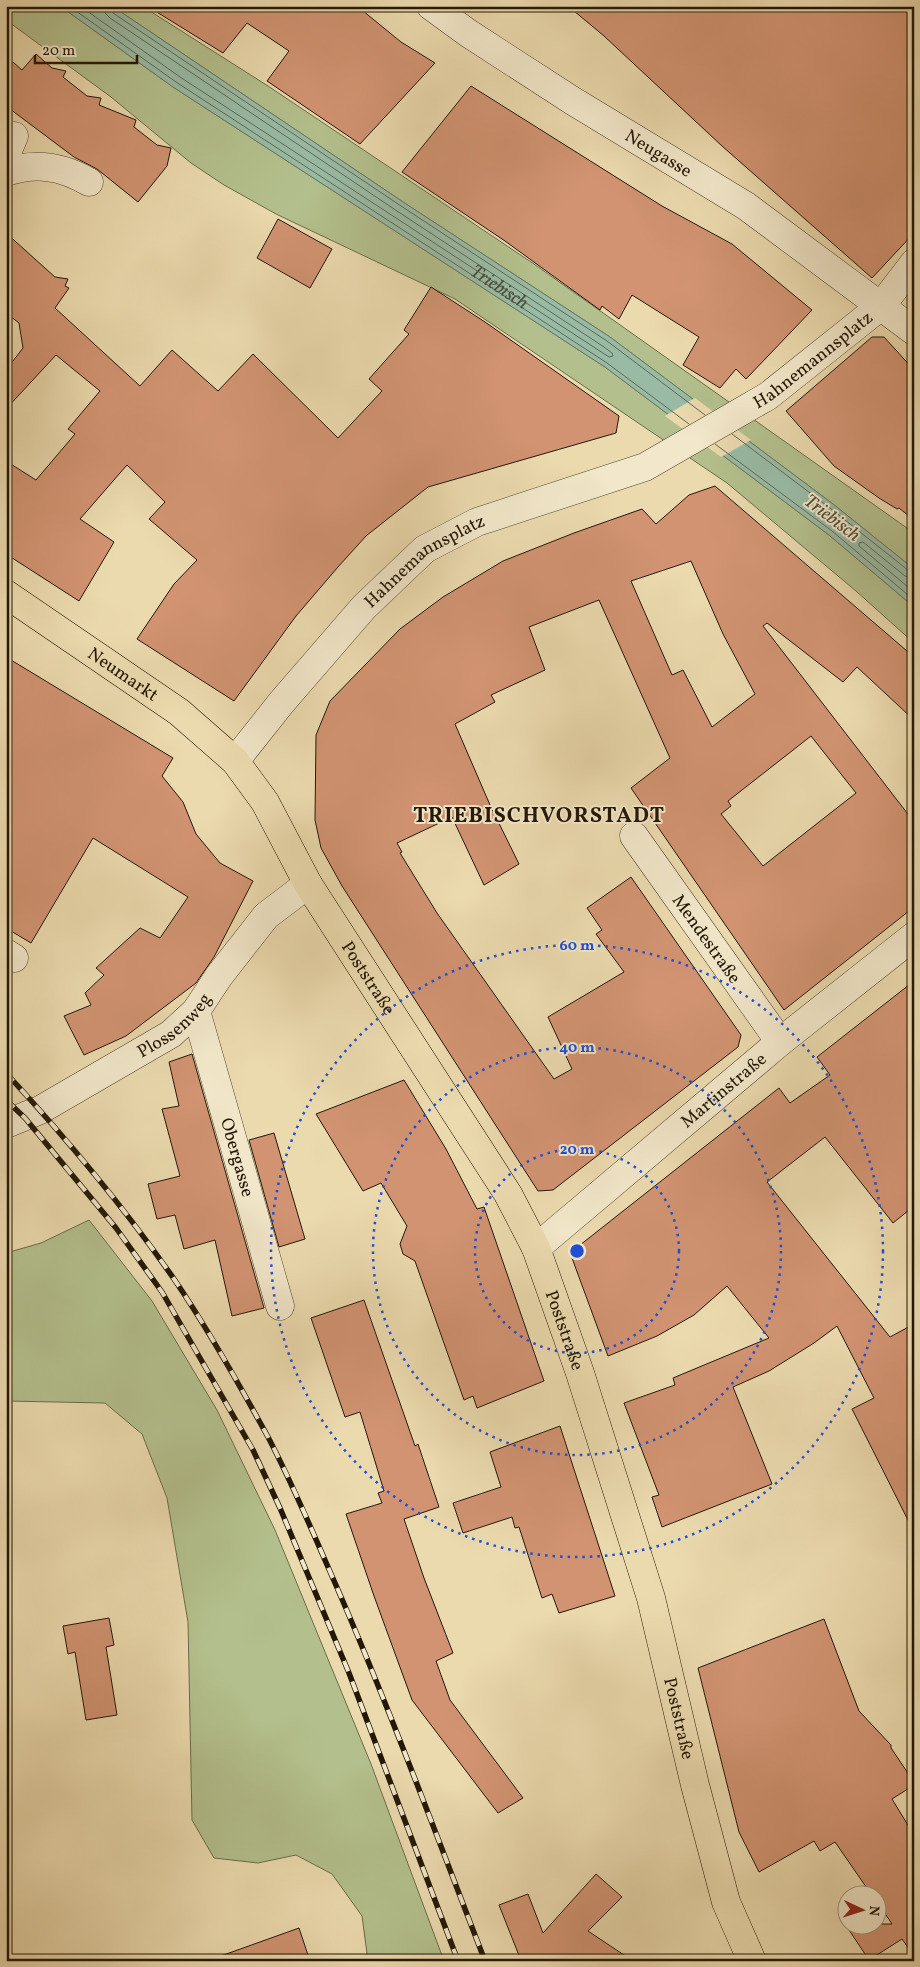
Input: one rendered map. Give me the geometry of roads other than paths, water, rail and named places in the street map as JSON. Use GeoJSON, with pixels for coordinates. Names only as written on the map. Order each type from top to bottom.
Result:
{"type":"FeatureCollection","features":[{"type":"Feature","properties":{"kind":"main road","name":"Neumarkt"},"geometry":{"type":"LineString","coordinates":[[6,594],[180,712],[235,761]]}},
{"type":"Feature","properties":{"kind":"main road","name":"Poststraße"},"geometry":{"type":"LineString","coordinates":[[235,761],[265,802],[308,884],[508,1194],[536,1248],[580,1373],[651,1598],[695,1785],[726,1902],[752,1961]]}},
{"type":"Feature","properties":{"kind":"street","name":"Neugasse"},"geometry":{"type":"LineString","coordinates":[[431,6],[468,33],[572,101],[746,206],[914,331]]}},
{"type":"Feature","properties":{"kind":"street"},"geometry":{"type":"LineString","coordinates":[[6,172],[20,167],[53,166],[89,182]]}},
{"type":"Feature","properties":{"kind":"street","name":"Hahnemannsplatz"},"geometry":{"type":"LineString","coordinates":[[235,761],[281,703],[364,607],[425,549],[476,522],[645,467],[768,396],[881,306],[914,263]]}},
{"type":"Feature","properties":{"kind":"street","name":"Mendestraße"},"geometry":{"type":"LineString","coordinates":[[634,836],[780,1042]]}},
{"type":"Feature","properties":{"kind":"street","name":"Plossenweg"},"geometry":{"type":"LineString","coordinates":[[6,1124],[40,1110],[171,1034],[196,1011],[219,976],[266,916],[308,884]]}},
{"type":"Feature","properties":{"kind":"street","name":"Martinstraße"},"geometry":{"type":"LineString","coordinates":[[536,1248],[780,1042],[914,936]]}},
{"type":"Feature","properties":{"kind":"street","name":"Obergasse"},"geometry":{"type":"LineString","coordinates":[[196,1011],[280,1306]]}},
{"type":"Feature","properties":{"kind":"water","name":"Triebisch"},"geometry":{"type":"Polygon","coordinates":[[[60,6],[112,6],[403,202],[610,337],[833,504],[914,569],[914,607],[829,535],[605,367],[173,87],[60,6]]]}},
{"type":"Feature","properties":{"kind":"railway"},"geometry":{"type":"LineString","coordinates":[[6,1073],[94,1173],[155,1252],[211,1337],[268,1437],[306,1518],[369,1664],[485,1961]]}},
{"type":"Feature","properties":{"kind":"railway"},"geometry":{"type":"LineString","coordinates":[[6,1100],[25,1118],[116,1228],[162,1292],[253,1450],[280,1508],[349,1673],[458,1961]]}},
{"type":"Feature","properties":{"kind":"district","name":"TRIEBISCHVORSTADT"},"geometry":{"type":"Point","coordinates":[539,814]}}]}
